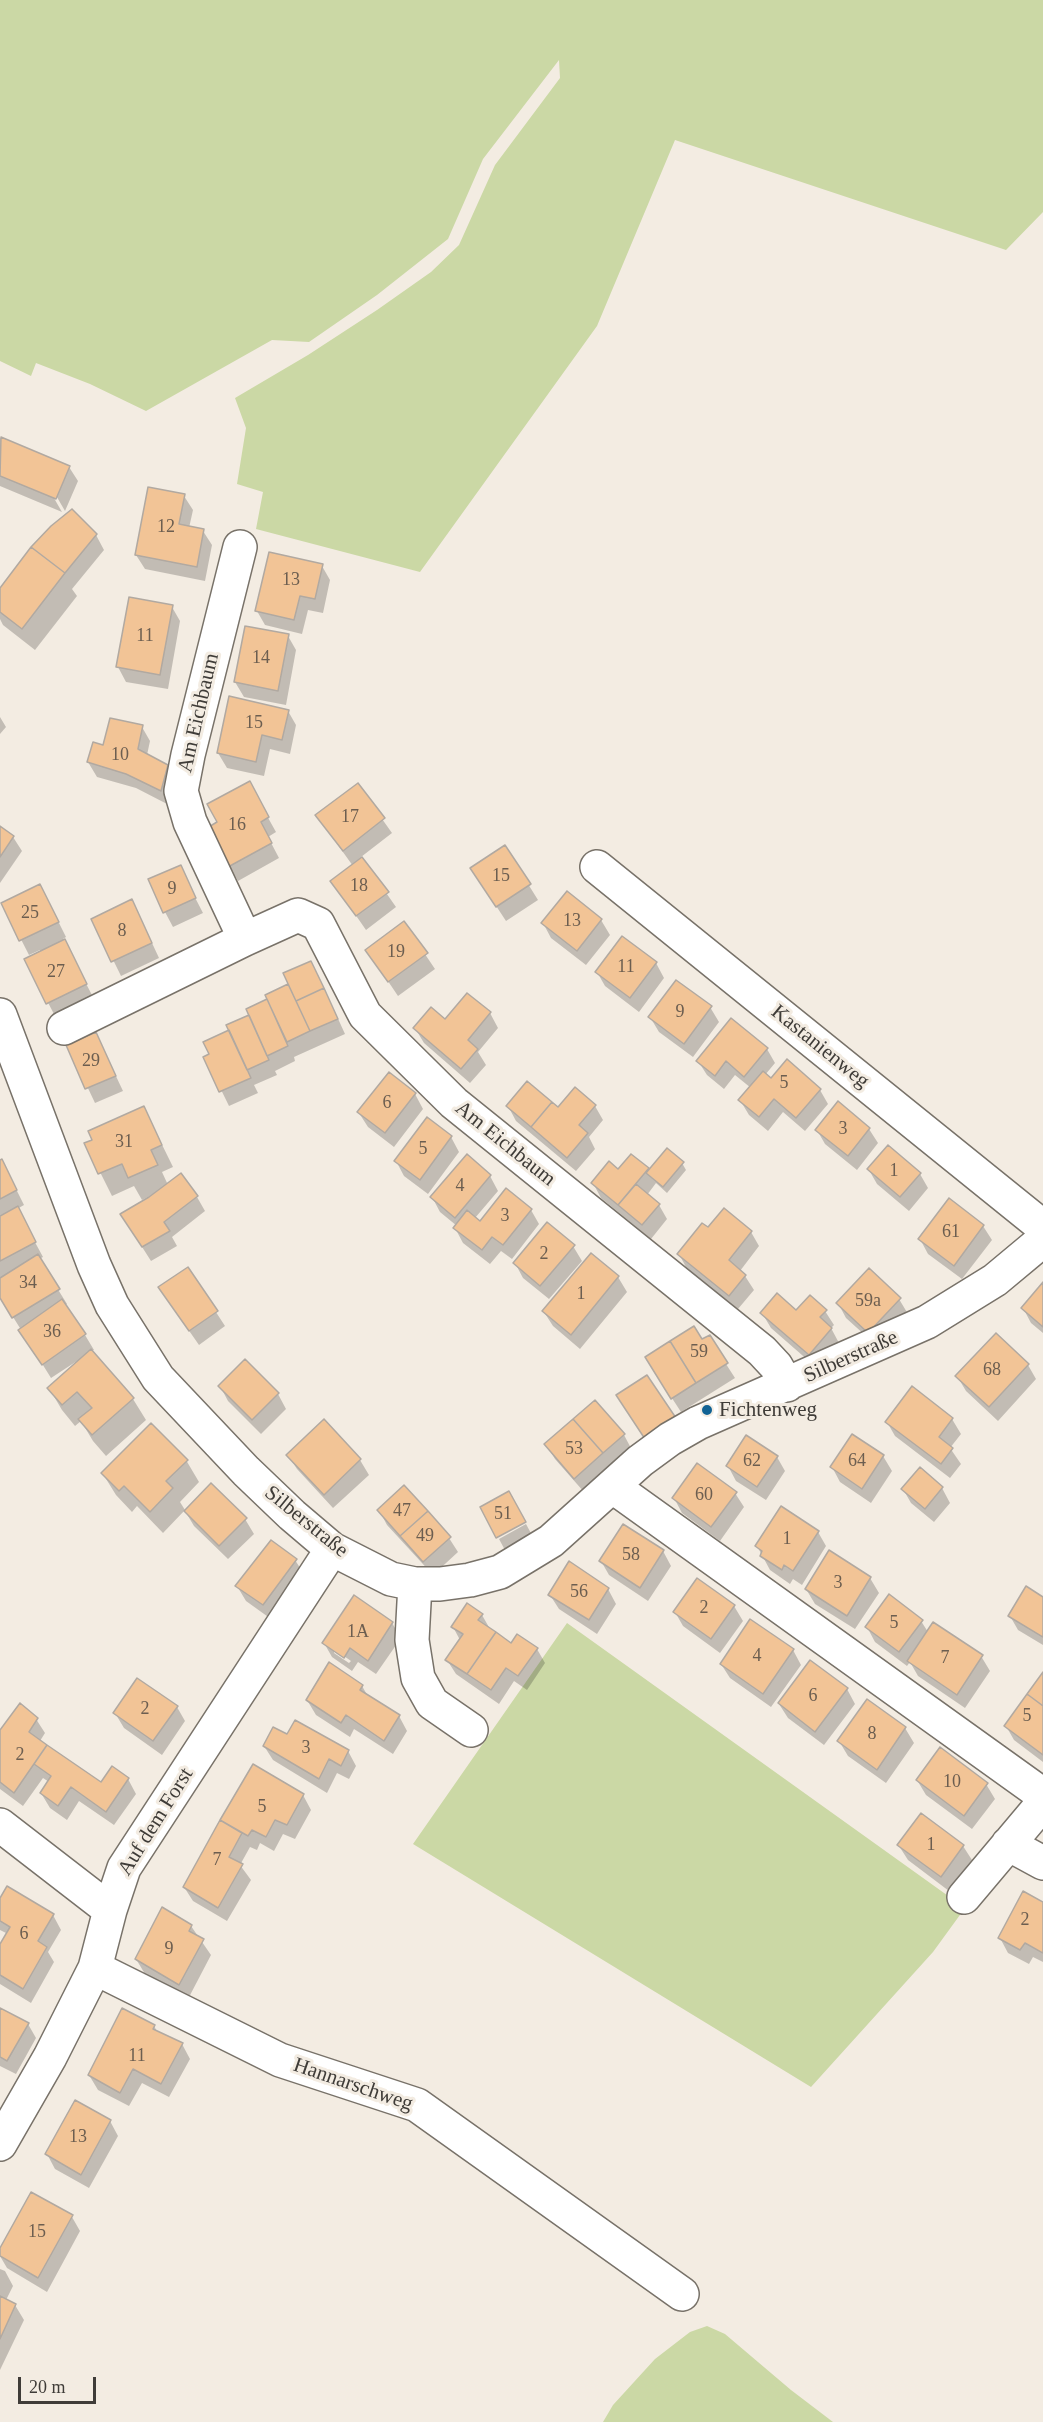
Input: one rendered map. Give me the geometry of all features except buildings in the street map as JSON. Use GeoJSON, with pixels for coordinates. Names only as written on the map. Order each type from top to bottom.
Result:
{"type":"FeatureCollection","features":[{"type":"Feature","properties":{"kind":"street","name":"Am Eichbaum"},"geometry":{"type":"LineString","coordinates":[[240,548],[181,791],[190,822],[245,939]]}},
{"type":"Feature","properties":{"kind":"street","name":"Kastanienweg"},"geometry":{"type":"LineString","coordinates":[[597,867],[1043,1227]]}},
{"type":"Feature","properties":{"kind":"street","name":"Am Eichbaum"},"geometry":{"type":"LineString","coordinates":[[64,1028],[298,915],[318,924],[365,1015],[454,1103],[762,1351],[776,1366],[787,1385]]}},
{"type":"Feature","properties":{"kind":"street","name":"Silberstraße"},"geometry":{"type":"LineString","coordinates":[[0,1015],[90,1256],[112,1305],[158,1378],[253,1479],[332,1549],[391,1579],[416,1584],[470,1580],[500,1572],[525,1559],[551,1541],[670,1438],[698,1423],[927,1322],[995,1280],[1043,1240]]}},
{"type":"Feature","properties":{"kind":"street"},"geometry":{"type":"LineString","coordinates":[[612,1486],[1043,1795]]}},
{"type":"Feature","properties":{"kind":"street","name":"Auf dem Forst"},"geometry":{"type":"LineString","coordinates":[[0,2144],[50,2057],[95,1968],[124,1868],[332,1549]]}},
{"type":"Feature","properties":{"kind":"street"},"geometry":{"type":"LineString","coordinates":[[416,1584],[412,1640],[418,1677],[432,1703],[471,1730]]}},
{"type":"Feature","properties":{"kind":"street"},"geometry":{"type":"LineString","coordinates":[[964,1897],[1043,1803]]}},
{"type":"Feature","properties":{"kind":"street"},"geometry":{"type":"LineString","coordinates":[[0,1825],[110,1910]]}},
{"type":"Feature","properties":{"kind":"street"},"geometry":{"type":"LineString","coordinates":[[1008,1844],[1043,1863]]}},
{"type":"Feature","properties":{"kind":"street","name":"Hannarschweg"},"geometry":{"type":"LineString","coordinates":[[95,1968],[280,2060],[417,2105],[682,2294]]}},
{"type":"Feature","properties":{"kind":"green space"},"geometry":{"type":"Polygon","coordinates":[[[0,0],[1043,0],[1043,212],[1006,250],[675,140],[597,326],[420,572],[256,529],[263,492],[237,484],[246,428],[235,398],[308,355],[377,310],[431,272],[459,245],[495,165],[560,78],[559,60],[483,159],[448,239],[377,295],[309,342],[272,340],[146,411],[90,384],[36,363],[31,376],[0,361],[0,0]]]}},
{"type":"Feature","properties":{"kind":"green space"},"geometry":{"type":"Polygon","coordinates":[[[567,1623],[965,1908],[933,1952],[811,2087],[413,1844],[567,1623]]]}},
{"type":"Feature","properties":{"kind":"green space"},"geometry":{"type":"Polygon","coordinates":[[[707,2326],[725,2334],[833,2422],[603,2422],[613,2405],[655,2359],[690,2332],[707,2326]]]}},
{"type":"Feature","properties":{"kind":"place","name":"Fichtenweg"},"geometry":{"type":"Point","coordinates":[707,1410]}}]}
